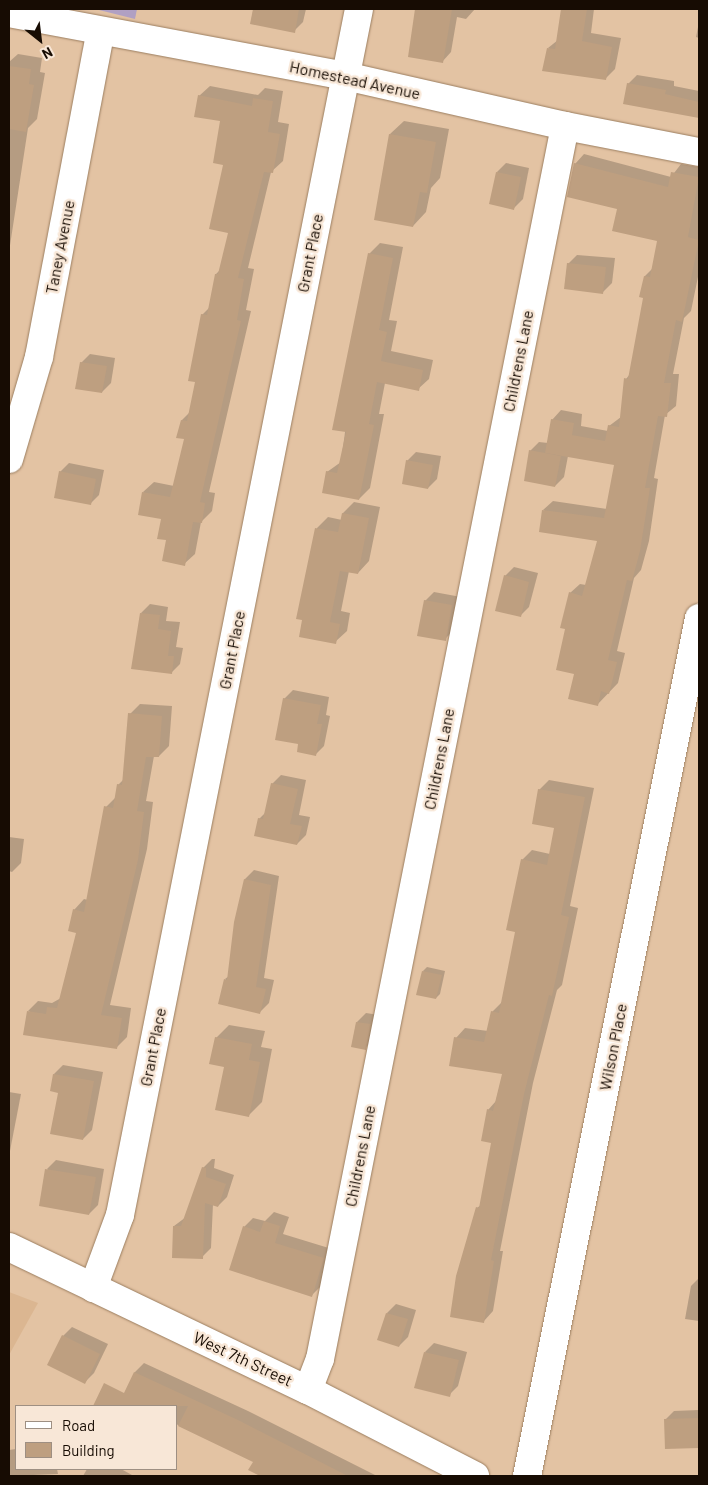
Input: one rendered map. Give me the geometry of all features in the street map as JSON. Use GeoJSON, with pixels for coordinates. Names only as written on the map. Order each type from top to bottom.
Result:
{"type":"FeatureCollection","features":[{"type":"Feature","properties":{"kind":"street","name":"Grant Place"},"geometry":{"type":"LineString","coordinates":[[93,1288],[120,1215],[358,9]]}},
{"type":"Feature","properties":{"kind":"street","name":"Homestead Avenue"},"geometry":{"type":"LineString","coordinates":[[9,14],[100,33],[345,76],[565,126],[699,152]]}},
{"type":"Feature","properties":{"kind":"street","name":"Taney Avenue"},"geometry":{"type":"LineString","coordinates":[[9,459],[39,358],[100,33]]}},
{"type":"Feature","properties":{"kind":"street","name":"Childrens Lane"},"geometry":{"type":"LineString","coordinates":[[308,1390],[320,1359],[565,126]]}},
{"type":"Feature","properties":{"kind":"street","name":"Wilson Place"},"geometry":{"type":"LineString","coordinates":[[527,1476],[699,618]]}},
{"type":"Feature","properties":{"kind":"street","name":"West 7th Street"},"geometry":{"type":"LineString","coordinates":[[9,1247],[308,1390],[475,1476]]}},
{"type":"Feature","properties":{"kind":"shaded area"},"geometry":{"type":"Polygon","coordinates":[[[95,9],[137,9],[135,19],[95,9]]]}},
{"type":"Feature","properties":{"kind":"shaded area"},"geometry":{"type":"Polygon","coordinates":[[[9,1292],[38,1303],[9,1355],[9,1292]]]}},
{"type":"Feature","properties":{"kind":"building"},"geometry":{"type":"Polygon","coordinates":[[[253,9],[299,9],[295,33],[250,24],[253,9]]]}},
{"type":"Feature","properties":{"kind":"building"},"geometry":{"type":"Polygon","coordinates":[[[415,9],[452,9],[443,63],[408,57],[415,9]]]}},
{"type":"Feature","properties":{"kind":"building"},"geometry":{"type":"Polygon","coordinates":[[[561,9],[587,9],[582,41],[612,47],[606,80],[542,71],[547,48],[555,49],[561,9]]]}},
{"type":"Feature","properties":{"kind":"building"},"geometry":{"type":"Polygon","coordinates":[[[9,66],[31,69],[29,84],[34,85],[26,132],[9,129],[9,66]]]}},
{"type":"Feature","properties":{"kind":"building"},"geometry":{"type":"Polygon","coordinates":[[[627,83],[666,90],[665,94],[699,102],[699,118],[623,104],[627,83]]]}},
{"type":"Feature","properties":{"kind":"building"},"geometry":{"type":"Polygon","coordinates":[[[198,95],[252,106],[253,98],[273,101],[268,132],[280,134],[273,173],[264,172],[238,278],[244,279],[237,320],[241,321],[200,502],[205,503],[202,523],[193,522],[185,566],[162,561],[166,540],[157,539],[161,519],[138,515],[142,492],[170,497],[184,439],[176,438],[181,420],[187,421],[195,382],[188,381],[201,314],[207,315],[215,274],[218,274],[228,233],[209,229],[223,165],[213,163],[220,121],[194,117],[198,95]]]}},
{"type":"Feature","properties":{"kind":"building"},"geometry":{"type":"Polygon","coordinates":[[[389,134],[436,142],[427,193],[420,192],[413,227],[374,220],[389,134]]]}},
{"type":"Feature","properties":{"kind":"building"},"geometry":{"type":"Polygon","coordinates":[[[574,163],[668,187],[671,172],[699,177],[688,237],[699,240],[682,322],[676,320],[664,383],[671,383],[667,417],[658,416],[645,488],[650,488],[640,551],[632,581],[627,580],[608,660],[617,662],[609,694],[601,691],[598,706],[568,699],[574,674],[556,670],[565,629],[560,628],[569,592],[582,596],[597,541],[539,532],[542,510],[604,518],[614,465],[545,453],[551,419],[574,423],[572,435],[605,441],[608,425],[619,427],[624,378],[628,379],[643,298],[639,297],[644,276],[650,277],[657,241],[612,231],[617,209],[567,197],[574,163]]]}},
{"type":"Feature","properties":{"kind":"building"},"geometry":{"type":"Polygon","coordinates":[[[496,172],[521,177],[514,210],[489,204],[496,172]]]}},
{"type":"Feature","properties":{"kind":"building"},"geometry":{"type":"Polygon","coordinates":[[[368,253],[393,258],[379,330],[387,332],[381,361],[423,370],[419,391],[377,382],[369,424],[374,425],[359,500],[322,493],[326,471],[337,473],[346,432],[332,430],[368,253]]]}},
{"type":"Feature","properties":{"kind":"building"},"geometry":{"type":"Polygon","coordinates":[[[567,263],[606,267],[603,294],[564,289],[567,263]]]}},
{"type":"Feature","properties":{"kind":"building"},"geometry":{"type":"Polygon","coordinates":[[[80,362],[107,366],[102,393],[75,389],[80,362]]]}},
{"type":"Feature","properties":{"kind":"building"},"geometry":{"type":"Polygon","coordinates":[[[529,450],[561,456],[555,487],[524,481],[529,450]]]}},
{"type":"Feature","properties":{"kind":"building"},"geometry":{"type":"Polygon","coordinates":[[[406,460],[433,465],[428,489],[402,484],[406,460]]]}},
{"type":"Feature","properties":{"kind":"building"},"geometry":{"type":"Polygon","coordinates":[[[59,471],[96,479],[91,505],[54,498],[59,471]]]}},
{"type":"Feature","properties":{"kind":"building"},"geometry":{"type":"Polygon","coordinates":[[[342,513],[369,518],[358,574],[340,571],[330,622],[340,624],[336,644],[299,637],[302,620],[296,619],[315,528],[338,532],[342,513]]]}},
{"type":"Feature","properties":{"kind":"building"},"geometry":{"type":"Polygon","coordinates":[[[504,575],[529,582],[521,617],[495,611],[504,575]]]}},
{"type":"Feature","properties":{"kind":"building"},"geometry":{"type":"Polygon","coordinates":[[[424,600],[452,605],[446,641],[417,636],[424,600]]]}},
{"type":"Feature","properties":{"kind":"building"},"geometry":{"type":"Polygon","coordinates":[[[140,613],[160,615],[158,629],[171,631],[168,656],[174,656],[172,674],[131,669],[140,613]]]}},
{"type":"Feature","properties":{"kind":"building"},"geometry":{"type":"Polygon","coordinates":[[[283,698],[321,705],[317,724],[322,724],[316,756],[297,752],[298,744],[275,740],[283,698]]]}},
{"type":"Feature","properties":{"kind":"building"},"geometry":{"type":"Polygon","coordinates":[[[128,713],[162,716],[159,757],[146,757],[137,811],[144,812],[138,860],[101,1015],[122,1018],[117,1049],[23,1035],[27,1011],[46,1014],[47,1007],[57,1008],[76,933],[68,931],[73,909],[84,912],[104,806],[113,808],[117,784],[122,785],[128,713]]]}},
{"type":"Feature","properties":{"kind":"building"},"geometry":{"type":"Polygon","coordinates":[[[271,783],[298,789],[290,824],[302,826],[297,845],[254,836],[258,818],[263,819],[271,783]]]}},
{"type":"Feature","properties":{"kind":"building"},"geometry":{"type":"Polygon","coordinates":[[[538,789],[585,797],[561,915],[569,917],[552,996],[549,995],[524,1094],[491,1260],[494,1261],[484,1323],[450,1317],[456,1276],[476,1207],[479,1208],[491,1143],[481,1141],[487,1109],[493,1111],[502,1074],[449,1066],[454,1037],[484,1042],[491,1011],[499,1013],[515,932],[506,930],[521,859],[547,865],[554,828],[532,824],[538,789]]]}},
{"type":"Feature","properties":{"kind":"building"},"geometry":{"type":"Polygon","coordinates":[[[244,879],[271,885],[256,987],[266,989],[260,1014],[218,1004],[224,979],[227,980],[234,922],[244,879]]]}},
{"type":"Feature","properties":{"kind":"building"},"geometry":{"type":"Polygon","coordinates":[[[422,971],[442,975],[436,999],[416,995],[422,971]]]}},
{"type":"Feature","properties":{"kind":"building"},"geometry":{"type":"Polygon","coordinates":[[[356,1022],[371,1024],[366,1050],[351,1047],[356,1022]]]}},
{"type":"Feature","properties":{"kind":"building"},"geometry":{"type":"Polygon","coordinates":[[[215,1037],[252,1044],[249,1060],[260,1062],[249,1117],[215,1110],[224,1067],[209,1064],[215,1037]]]}},
{"type":"Feature","properties":{"kind":"building"},"geometry":{"type":"Polygon","coordinates":[[[53,1074],[94,1081],[83,1140],[50,1134],[58,1093],[50,1091],[53,1074]]]}},
{"type":"Feature","properties":{"kind":"building"},"geometry":{"type":"Polygon","coordinates":[[[202,1167],[206,1168],[206,1177],[226,1184],[218,1207],[205,1203],[203,1259],[172,1258],[173,1226],[181,1226],[202,1167]]]}},
{"type":"Feature","properties":{"kind":"building"},"geometry":{"type":"Polygon","coordinates":[[[45,1169],[96,1177],[89,1215],[39,1206],[45,1169]]]}},
{"type":"Feature","properties":{"kind":"building"},"geometry":{"type":"Polygon","coordinates":[[[264,1221],[280,1226],[275,1243],[324,1258],[312,1297],[229,1270],[243,1226],[260,1232],[264,1221]]]}},
{"type":"Feature","properties":{"kind":"building"},"geometry":{"type":"Polygon","coordinates":[[[386,1313],[408,1319],[399,1347],[377,1340],[386,1313]]]}},
{"type":"Feature","properties":{"kind":"building"},"geometry":{"type":"Polygon","coordinates":[[[62,1335],[100,1354],[85,1384],[47,1365],[62,1335]]]}},
{"type":"Feature","properties":{"kind":"building"},"geometry":{"type":"Polygon","coordinates":[[[424,1352],[459,1360],[450,1397],[414,1388],[424,1352]]]}},
{"type":"Feature","properties":{"kind":"building"},"geometry":{"type":"Polygon","coordinates":[[[134,1372],[238,1420],[348,1476],[260,1476],[248,1470],[253,1462],[178,1426],[188,1406],[93,1405],[104,1383],[124,1393],[134,1372]]]}},
{"type":"Feature","properties":{"kind":"building"},"geometry":{"type":"Polygon","coordinates":[[[699,1418],[699,1448],[665,1449],[664,1419],[699,1418]]]}}]}
